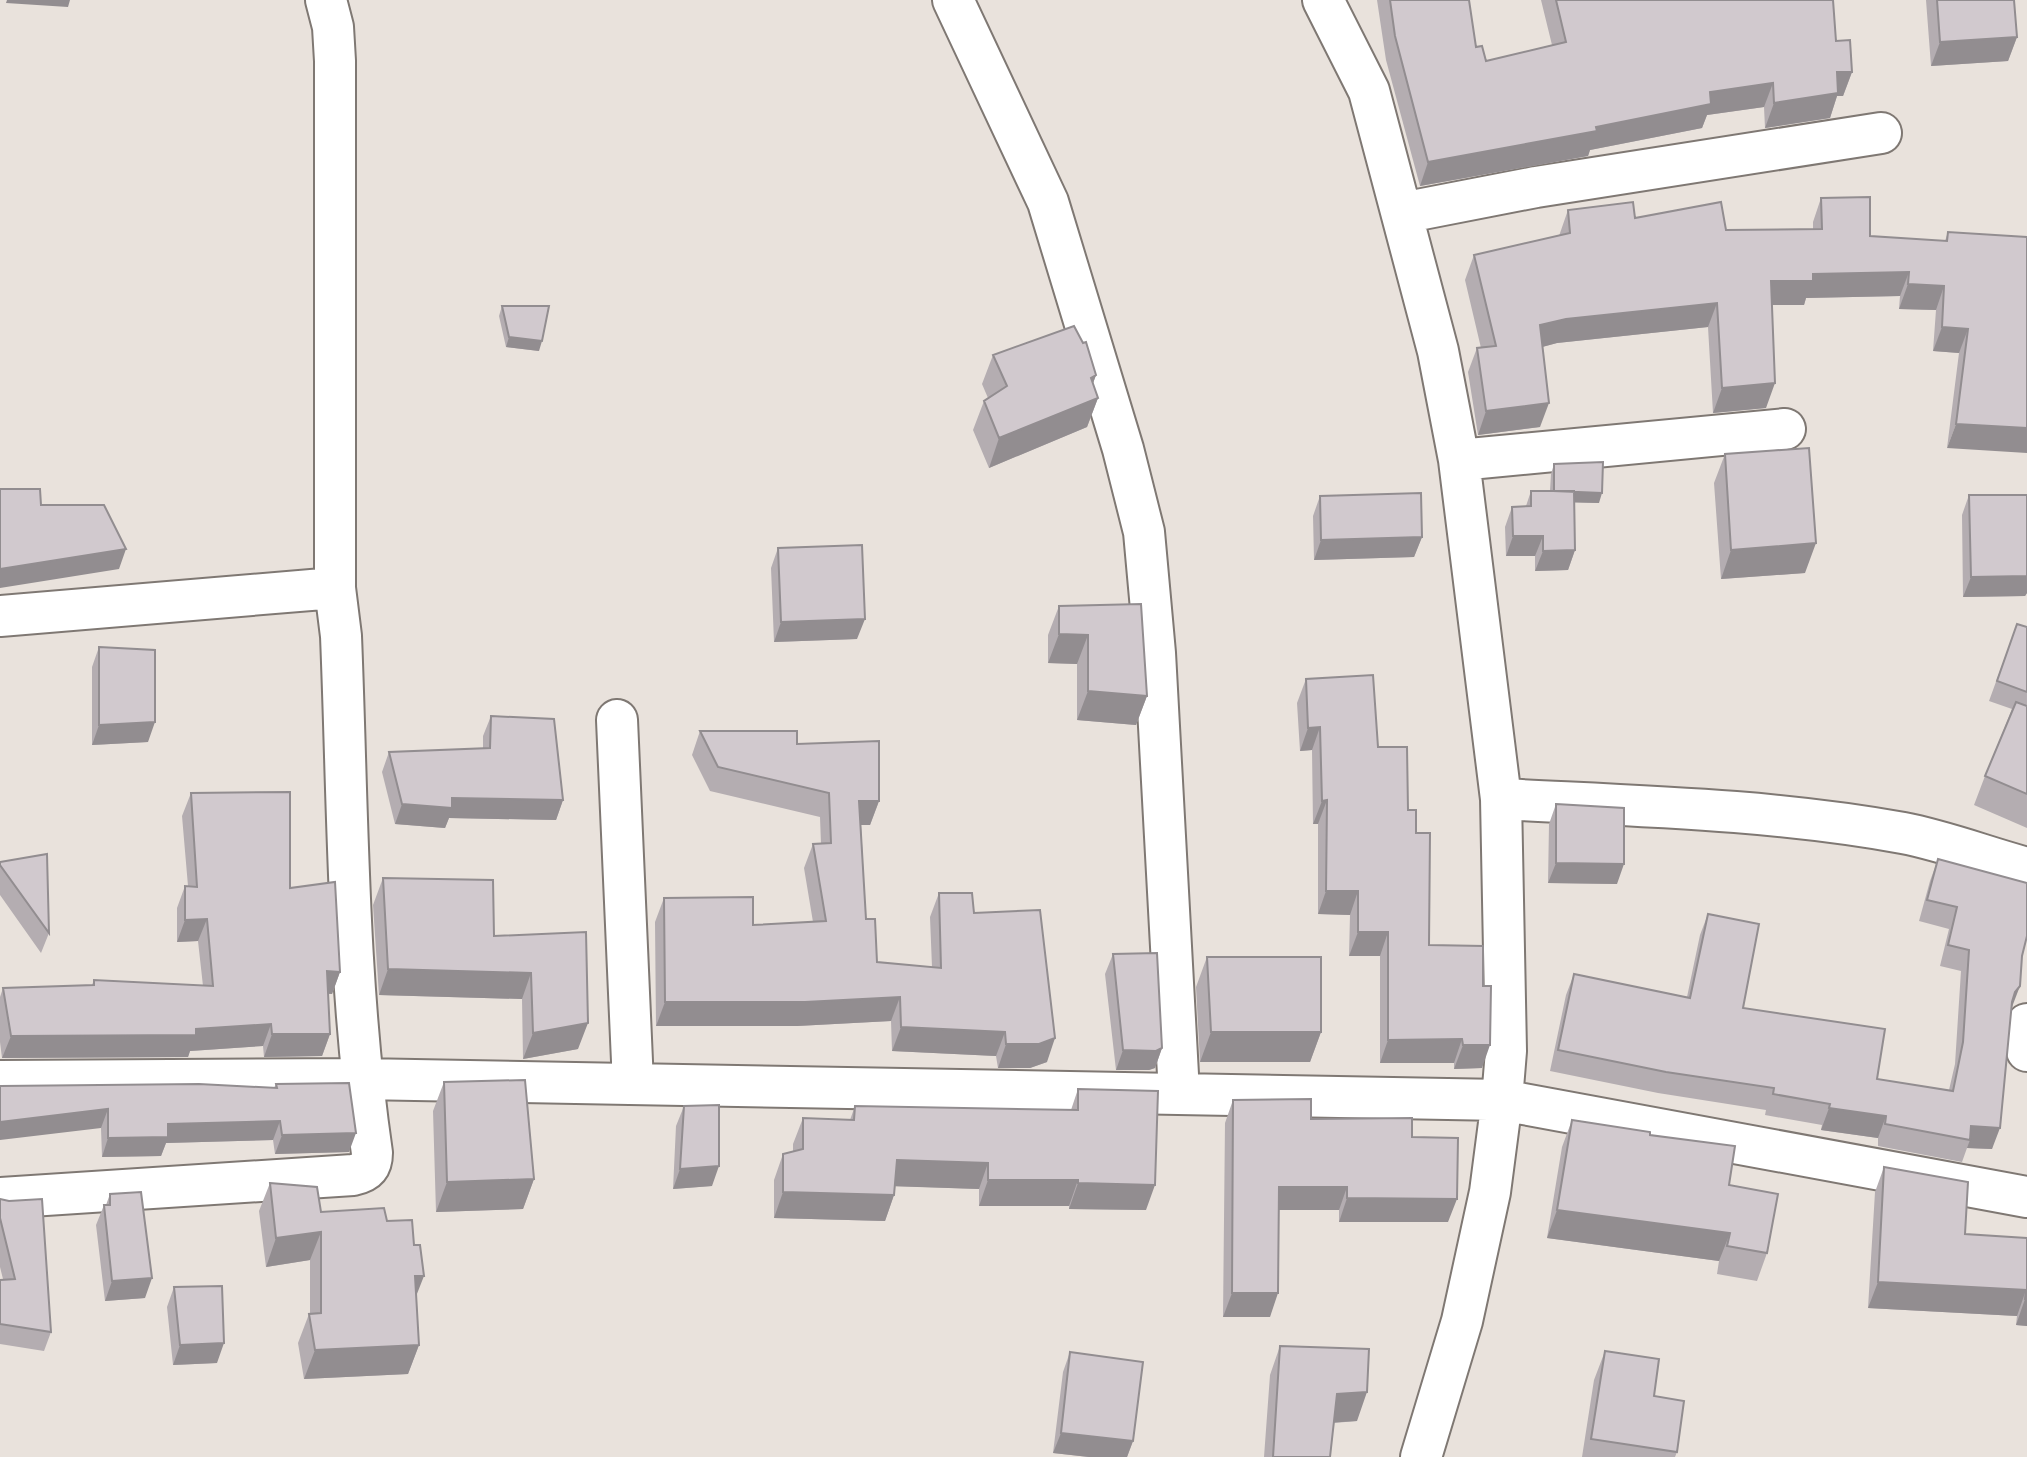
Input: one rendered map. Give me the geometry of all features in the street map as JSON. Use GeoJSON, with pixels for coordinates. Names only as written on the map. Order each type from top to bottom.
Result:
{"type":"FeatureCollection","features":[{"type":"Feature","properties":{"kind":"street"},"geometry":{"type":"LineString","coordinates":[[0,1198],[362,1173],[372,1162],[356,1009],[341,636],[335,588],[335,61],[333,27],[326,0]]}},
{"type":"Feature","properties":{"kind":"street"},"geometry":{"type":"LineString","coordinates":[[953,0],[1048,202],[1123,449],[1144,532],[1156,669],[1179,1093]]}},
{"type":"Feature","properties":{"kind":"street"},"geometry":{"type":"LineString","coordinates":[[1323,0],[1369,91],[1438,351],[1459,460],[1501,799],[1506,1051],[1502,1100],[1490,1192],[1462,1321],[1421,1457]]}},
{"type":"Feature","properties":{"kind":"street"},"geometry":{"type":"LineString","coordinates":[[1402,213],[1536,187],[1881,133]]}},
{"type":"Feature","properties":{"kind":"street"},"geometry":{"type":"LineString","coordinates":[[1459,460],[1785,429]]}},
{"type":"Feature","properties":{"kind":"street"},"geometry":{"type":"LineString","coordinates":[[0,616],[335,588]]}},
{"type":"Feature","properties":{"kind":"street"},"geometry":{"type":"LineString","coordinates":[[617,720],[633,1084]]}},
{"type":"Feature","properties":{"kind":"street"},"geometry":{"type":"LineString","coordinates":[[1501,799],[1714,810],[1810,819],[1906,833],[2027,868]]}},
{"type":"Feature","properties":{"kind":"street"},"geometry":{"type":"LineString","coordinates":[[2027,1024],[2027,1051]]}},
{"type":"Feature","properties":{"kind":"street"},"geometry":{"type":"LineString","coordinates":[[0,1081],[361,1079],[1502,1100],[2027,1197]]}},
{"type":"Feature","properties":{"kind":"building"},"geometry":{"type":"Polygon","coordinates":[[[1390,0],[1469,0],[1476,47],[1482,46],[1486,61],[1566,42],[1556,0],[1833,0],[1836,41],[1850,40],[1852,72],[1837,72],[1838,93],[1774,103],[1773,83],[1710,92],[1711,104],[1596,127],[1597,131],[1428,162],[1395,36],[1390,0]]]}},
{"type":"Feature","properties":{"kind":"building"},"geometry":{"type":"Polygon","coordinates":[[[1937,0],[2014,0],[2017,37],[1940,42],[1937,0]]]}},
{"type":"Feature","properties":{"kind":"building"},"geometry":{"type":"Polygon","coordinates":[[[1870,197],[1870,236],[1947,241],[1948,232],[2027,237],[2027,428],[1956,424],[1968,329],[1942,327],[1944,286],[1908,284],[1909,272],[1813,274],[1813,281],[1771,281],[1775,383],[1722,388],[1717,303],[1566,319],[1540,325],[1549,403],[1486,411],[1477,348],[1496,346],[1474,255],[1570,233],[1568,210],[1633,202],[1635,218],[1721,202],[1726,230],[1822,229],[1821,198],[1870,197]]]}},
{"type":"Feature","properties":{"kind":"building"},"geometry":{"type":"Polygon","coordinates":[[[502,306],[549,306],[542,341],[509,337],[502,306]]]}},
{"type":"Feature","properties":{"kind":"building"},"geometry":{"type":"Polygon","coordinates":[[[1074,326],[1083,343],[1086,342],[1096,375],[1091,378],[1098,398],[999,438],[984,401],[1007,386],[993,355],[1074,326]]]}},
{"type":"Feature","properties":{"kind":"building"},"geometry":{"type":"Polygon","coordinates":[[[1809,448],[1816,543],[1731,550],[1725,454],[1809,448]]]}},
{"type":"Feature","properties":{"kind":"building"},"geometry":{"type":"Polygon","coordinates":[[[1603,462],[1602,493],[1554,491],[1554,464],[1603,462]]]}},
{"type":"Feature","properties":{"kind":"building"},"geometry":{"type":"Polygon","coordinates":[[[0,489],[40,489],[41,505],[104,505],[126,549],[0,569],[0,489]]]}},
{"type":"Feature","properties":{"kind":"building"},"geometry":{"type":"Polygon","coordinates":[[[1531,491],[1574,491],[1575,550],[1543,551],[1543,536],[1513,536],[1512,507],[1531,506],[1531,491]]]}},
{"type":"Feature","properties":{"kind":"building"},"geometry":{"type":"Polygon","coordinates":[[[1421,493],[1422,537],[1321,540],[1320,496],[1421,493]]]}},
{"type":"Feature","properties":{"kind":"building"},"geometry":{"type":"Polygon","coordinates":[[[1969,495],[2027,495],[2027,576],[1971,577],[1969,495]]]}},
{"type":"Feature","properties":{"kind":"building"},"geometry":{"type":"Polygon","coordinates":[[[862,545],[865,619],[781,622],[778,548],[862,545]]]}},
{"type":"Feature","properties":{"kind":"building"},"geometry":{"type":"Polygon","coordinates":[[[1141,604],[1147,696],[1088,691],[1088,635],[1059,634],[1059,606],[1141,604]]]}},
{"type":"Feature","properties":{"kind":"building"},"geometry":{"type":"Polygon","coordinates":[[[2017,624],[2027,627],[2027,692],[1997,681],[2017,624]]]}},
{"type":"Feature","properties":{"kind":"building"},"geometry":{"type":"Polygon","coordinates":[[[99,647],[155,650],[155,722],[99,725],[99,647]]]}},
{"type":"Feature","properties":{"kind":"building"},"geometry":{"type":"Polygon","coordinates":[[[1373,675],[1378,747],[1407,747],[1408,810],[1416,810],[1416,833],[1430,833],[1429,945],[1483,946],[1483,986],[1491,986],[1490,1045],[1463,1045],[1462,1039],[1388,1040],[1388,932],[1358,932],[1358,891],[1326,891],[1327,800],[1322,801],[1320,727],[1308,728],[1306,679],[1373,675]]]}},
{"type":"Feature","properties":{"kind":"building"},"geometry":{"type":"Polygon","coordinates":[[[2016,702],[2027,706],[2027,794],[1985,776],[2016,702]]]}},
{"type":"Feature","properties":{"kind":"building"},"geometry":{"type":"Polygon","coordinates":[[[491,716],[554,719],[563,800],[452,798],[452,808],[402,804],[389,752],[490,748],[491,716]]]}},
{"type":"Feature","properties":{"kind":"building"},"geometry":{"type":"Polygon","coordinates":[[[700,731],[797,731],[797,744],[879,741],[879,801],[859,801],[866,919],[875,919],[877,962],[941,968],[939,893],[972,893],[974,913],[1040,910],[1055,1038],[1039,1044],[1006,1044],[1005,1032],[901,1027],[900,997],[805,1002],[665,1002],[664,898],[753,897],[753,925],[826,921],[813,844],[831,843],[829,793],[718,767],[700,731]]]}},
{"type":"Feature","properties":{"kind":"building"},"geometry":{"type":"Polygon","coordinates":[[[290,792],[290,888],[335,882],[340,972],[327,971],[330,1034],[272,1034],[271,1024],[196,1029],[196,1035],[11,1036],[3,988],[94,985],[94,980],[213,986],[207,919],[185,920],[185,886],[197,887],[191,793],[290,792]]]}},
{"type":"Feature","properties":{"kind":"building"},"geometry":{"type":"Polygon","coordinates":[[[1556,804],[1624,808],[1624,864],[1556,863],[1556,804]]]}},
{"type":"Feature","properties":{"kind":"building"},"geometry":{"type":"Polygon","coordinates":[[[47,854],[49,933],[0,865],[0,862],[47,854]]]}},
{"type":"Feature","properties":{"kind":"building"},"geometry":{"type":"Polygon","coordinates":[[[1938,859],[2027,883],[2027,936],[2020,986],[2012,1002],[2000,1128],[1971,1126],[1970,1140],[1885,1124],[1886,1116],[1829,1108],[1830,1104],[1773,1094],[1774,1088],[1666,1072],[1558,1050],[1574,974],[1690,998],[1708,914],[1759,924],[1743,1008],[1885,1029],[1877,1079],[1953,1091],[1963,1042],[1969,950],[1948,945],[1957,907],[1927,900],[1938,859]]]}},
{"type":"Feature","properties":{"kind":"building"},"geometry":{"type":"Polygon","coordinates":[[[383,878],[493,880],[494,936],[586,932],[588,1023],[533,1033],[531,973],[388,969],[383,878]]]}},
{"type":"Feature","properties":{"kind":"building"},"geometry":{"type":"Polygon","coordinates":[[[1157,953],[1162,1048],[1156,1051],[1123,1050],[1113,954],[1157,953]]]}},
{"type":"Feature","properties":{"kind":"building"},"geometry":{"type":"Polygon","coordinates":[[[1207,957],[1321,957],[1321,1032],[1211,1032],[1207,957]]]}},
{"type":"Feature","properties":{"kind":"building"},"geometry":{"type":"Polygon","coordinates":[[[525,1080],[534,1179],[447,1182],[444,1082],[525,1080]]]}},
{"type":"Feature","properties":{"kind":"building"},"geometry":{"type":"Polygon","coordinates":[[[349,1083],[356,1133],[282,1135],[280,1121],[168,1124],[168,1137],[108,1138],[108,1109],[0,1122],[0,1086],[199,1084],[277,1088],[276,1084],[349,1083]]]}},
{"type":"Feature","properties":{"kind":"building"},"geometry":{"type":"Polygon","coordinates":[[[1078,1089],[1158,1091],[1155,1185],[1078,1183],[1078,1180],[988,1180],[988,1163],[897,1160],[894,1195],[783,1192],[783,1154],[803,1149],[803,1118],[854,1120],[855,1106],[1078,1110],[1078,1089]]]}},
{"type":"Feature","properties":{"kind":"building"},"geometry":{"type":"Polygon","coordinates":[[[1311,1099],[1311,1119],[1412,1118],[1412,1137],[1458,1138],[1457,1199],[1347,1198],[1347,1187],[1279,1187],[1278,1293],[1232,1293],[1233,1100],[1311,1099]]]}},
{"type":"Feature","properties":{"kind":"building"},"geometry":{"type":"Polygon","coordinates":[[[719,1105],[719,1166],[680,1169],[684,1106],[719,1105]]]}},
{"type":"Feature","properties":{"kind":"building"},"geometry":{"type":"Polygon","coordinates":[[[1572,1120],[1650,1132],[1650,1135],[1735,1146],[1729,1185],[1778,1194],[1767,1253],[1727,1246],[1730,1233],[1557,1210],[1572,1120]]]}},
{"type":"Feature","properties":{"kind":"building"},"geometry":{"type":"Polygon","coordinates":[[[1884,1167],[1968,1182],[1965,1234],[2027,1238],[2027,1299],[2026,1290],[1878,1282],[1884,1167]]]}},
{"type":"Feature","properties":{"kind":"building"},"geometry":{"type":"Polygon","coordinates":[[[270,1183],[317,1187],[321,1212],[384,1208],[387,1221],[412,1220],[414,1245],[420,1245],[424,1276],[415,1276],[419,1345],[315,1350],[309,1314],[321,1313],[321,1232],[276,1238],[270,1183]]]}},
{"type":"Feature","properties":{"kind":"building"},"geometry":{"type":"Polygon","coordinates":[[[141,1192],[152,1278],[112,1281],[104,1205],[110,1205],[110,1194],[141,1192]]]}},
{"type":"Feature","properties":{"kind":"building"},"geometry":{"type":"Polygon","coordinates":[[[0,1199],[42,1199],[51,1332],[0,1324],[0,1280],[15,1279],[0,1218],[0,1199]]]}},
{"type":"Feature","properties":{"kind":"building"},"geometry":{"type":"Polygon","coordinates":[[[222,1286],[224,1343],[180,1345],[174,1287],[222,1286]]]}},
{"type":"Feature","properties":{"kind":"building"},"geometry":{"type":"Polygon","coordinates":[[[1280,1346],[1369,1349],[1367,1392],[1337,1394],[1330,1457],[1273,1457],[1280,1346]]]}},
{"type":"Feature","properties":{"kind":"building"},"geometry":{"type":"Polygon","coordinates":[[[1605,1351],[1659,1359],[1654,1396],[1684,1401],[1677,1452],[1591,1439],[1605,1351]]]}},
{"type":"Feature","properties":{"kind":"building"},"geometry":{"type":"Polygon","coordinates":[[[1070,1352],[1143,1362],[1133,1441],[1061,1433],[1070,1352]]]}}]}
